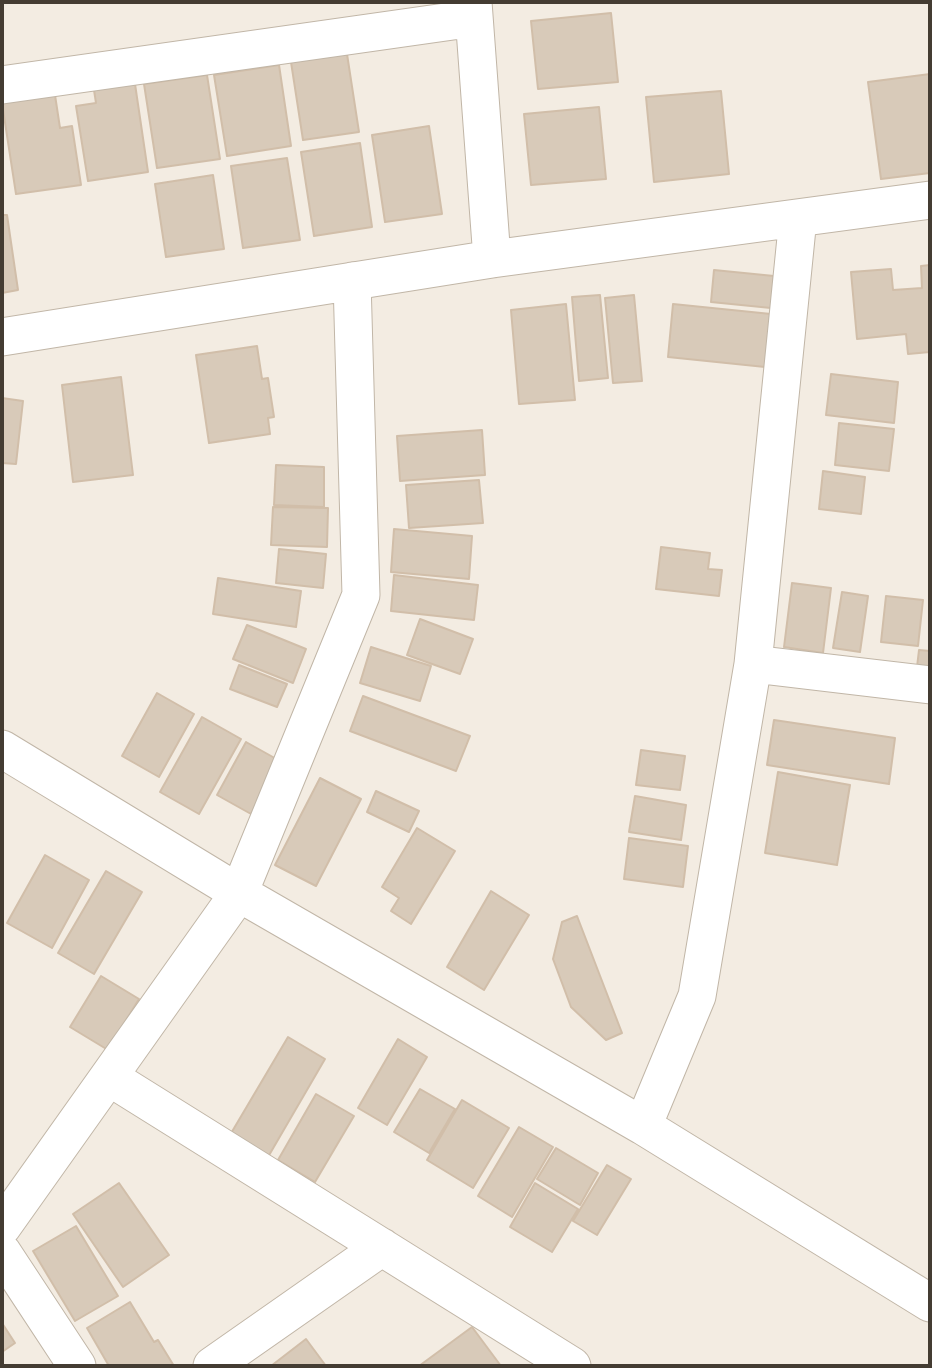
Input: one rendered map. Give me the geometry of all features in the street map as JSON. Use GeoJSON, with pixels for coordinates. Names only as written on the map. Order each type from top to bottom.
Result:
{"type":"FeatureCollection","features":[{"type":"Feature","properties":{"kind":"street"},"geometry":{"type":"LineString","coordinates":[[2,85],[473,10],[492,259]]}},
{"type":"Feature","properties":{"kind":"street"},"geometry":{"type":"LineString","coordinates":[[2,337],[492,259],[930,200]]}},
{"type":"Feature","properties":{"kind":"street"},"geometry":{"type":"LineString","coordinates":[[643,1126],[697,996],[753,664],[798,218]]}},
{"type":"Feature","properties":{"kind":"street"},"geometry":{"type":"LineString","coordinates":[[2,1227],[239,893],[360,595],[352,281]]}},
{"type":"Feature","properties":{"kind":"street"},"geometry":{"type":"LineString","coordinates":[[753,664],[930,685]]}},
{"type":"Feature","properties":{"kind":"street"},"geometry":{"type":"LineString","coordinates":[[2,749],[239,893],[643,1126],[930,1303]]}},
{"type":"Feature","properties":{"kind":"street"},"geometry":{"type":"LineString","coordinates":[[109,1077],[572,1366]]}},
{"type":"Feature","properties":{"kind":"street"},"geometry":{"type":"LineString","coordinates":[[212,1366],[382,1247]]}},
{"type":"Feature","properties":{"kind":"street"},"geometry":{"type":"LineString","coordinates":[[2,1252],[77,1366]]}},
{"type":"Feature","properties":{"kind":"building"},"geometry":{"type":"Polygon","coordinates":[[[611,13],[618,82],[538,89],[531,21],[611,13]]]}},
{"type":"Feature","properties":{"kind":"building"},"geometry":{"type":"Polygon","coordinates":[[[347,54],[359,132],[303,140],[291,62],[347,54]]]}},
{"type":"Feature","properties":{"kind":"building"},"geometry":{"type":"Polygon","coordinates":[[[279,65],[291,146],[227,156],[214,75],[279,65]]]}},
{"type":"Feature","properties":{"kind":"building"},"geometry":{"type":"Polygon","coordinates":[[[930,74],[930,173],[881,179],[868,82],[930,74]]]}},
{"type":"Feature","properties":{"kind":"building"},"geometry":{"type":"Polygon","coordinates":[[[207,75],[220,159],[157,168],[144,84],[207,75]]]}},
{"type":"Feature","properties":{"kind":"building"},"geometry":{"type":"Polygon","coordinates":[[[135,84],[148,172],[88,181],[76,106],[96,103],[94,90],[135,84]]]}},
{"type":"Feature","properties":{"kind":"building"},"geometry":{"type":"Polygon","coordinates":[[[721,91],[729,174],[654,182],[646,97],[721,91]]]}},
{"type":"Feature","properties":{"kind":"building"},"geometry":{"type":"Polygon","coordinates":[[[55,95],[60,128],[72,126],[81,185],[16,194],[2,103],[55,95]]]}},
{"type":"Feature","properties":{"kind":"building"},"geometry":{"type":"Polygon","coordinates":[[[599,107],[606,179],[531,185],[524,114],[599,107]]]}},
{"type":"Feature","properties":{"kind":"building"},"geometry":{"type":"Polygon","coordinates":[[[429,126],[442,214],[385,222],[372,135],[429,126]]]}},
{"type":"Feature","properties":{"kind":"building"},"geometry":{"type":"Polygon","coordinates":[[[360,143],[372,227],[314,236],[301,152],[360,143]]]}},
{"type":"Feature","properties":{"kind":"building"},"geometry":{"type":"Polygon","coordinates":[[[287,158],[300,240],[243,248],[231,166],[287,158]]]}},
{"type":"Feature","properties":{"kind":"building"},"geometry":{"type":"Polygon","coordinates":[[[213,175],[224,249],[166,257],[155,184],[213,175]]]}},
{"type":"Feature","properties":{"kind":"building"},"geometry":{"type":"Polygon","coordinates":[[[2,215],[7,215],[18,290],[2,293],[2,215]]]}},
{"type":"Feature","properties":{"kind":"building"},"geometry":{"type":"Polygon","coordinates":[[[930,265],[930,352],[908,354],[906,334],[857,339],[851,272],[891,269],[893,290],[922,288],[921,266],[930,265]]]}},
{"type":"Feature","properties":{"kind":"building"},"geometry":{"type":"Polygon","coordinates":[[[714,270],[774,276],[771,308],[711,302],[714,270]]]}},
{"type":"Feature","properties":{"kind":"building"},"geometry":{"type":"Polygon","coordinates":[[[600,295],[608,378],[579,381],[572,297],[600,295]]]}},
{"type":"Feature","properties":{"kind":"building"},"geometry":{"type":"Polygon","coordinates":[[[634,295],[642,381],[613,383],[605,298],[634,295]]]}},
{"type":"Feature","properties":{"kind":"building"},"geometry":{"type":"Polygon","coordinates":[[[566,304],[575,400],[519,404],[511,310],[566,304]]]}},
{"type":"Feature","properties":{"kind":"building"},"geometry":{"type":"Polygon","coordinates":[[[673,304],[771,314],[765,367],[668,357],[673,304]]]}},
{"type":"Feature","properties":{"kind":"building"},"geometry":{"type":"Polygon","coordinates":[[[257,346],[262,379],[268,378],[274,417],[268,418],[270,434],[209,443],[196,355],[257,346]]]}},
{"type":"Feature","properties":{"kind":"building"},"geometry":{"type":"Polygon","coordinates":[[[831,374],[898,382],[894,423],[826,415],[831,374]]]}},
{"type":"Feature","properties":{"kind":"building"},"geometry":{"type":"Polygon","coordinates":[[[121,377],[133,475],[73,482],[62,385],[121,377]]]}},
{"type":"Feature","properties":{"kind":"building"},"geometry":{"type":"Polygon","coordinates":[[[2,398],[23,401],[16,464],[2,463],[2,398]]]}},
{"type":"Feature","properties":{"kind":"building"},"geometry":{"type":"Polygon","coordinates":[[[839,423],[894,429],[889,471],[835,465],[839,423]]]}},
{"type":"Feature","properties":{"kind":"building"},"geometry":{"type":"Polygon","coordinates":[[[482,430],[485,475],[400,481],[397,436],[482,430]]]}},
{"type":"Feature","properties":{"kind":"building"},"geometry":{"type":"Polygon","coordinates":[[[276,465],[324,467],[324,507],[274,505],[276,465]]]}},
{"type":"Feature","properties":{"kind":"building"},"geometry":{"type":"Polygon","coordinates":[[[823,471],[865,477],[861,514],[819,509],[823,471]]]}},
{"type":"Feature","properties":{"kind":"building"},"geometry":{"type":"Polygon","coordinates":[[[479,480],[483,523],[409,528],[406,485],[479,480]]]}},
{"type":"Feature","properties":{"kind":"building"},"geometry":{"type":"Polygon","coordinates":[[[273,507],[328,508],[327,547],[271,545],[273,507]]]}},
{"type":"Feature","properties":{"kind":"building"},"geometry":{"type":"Polygon","coordinates":[[[394,529],[472,536],[469,579],[391,572],[394,529]]]}},
{"type":"Feature","properties":{"kind":"building"},"geometry":{"type":"Polygon","coordinates":[[[661,547],[710,553],[708,569],[722,570],[719,596],[656,589],[661,547]]]}},
{"type":"Feature","properties":{"kind":"building"},"geometry":{"type":"Polygon","coordinates":[[[279,549],[326,554],[323,588],[276,583],[279,549]]]}},
{"type":"Feature","properties":{"kind":"building"},"geometry":{"type":"Polygon","coordinates":[[[394,575],[478,585],[474,620],[391,611],[394,575]]]}},
{"type":"Feature","properties":{"kind":"building"},"geometry":{"type":"Polygon","coordinates":[[[218,578],[301,591],[296,627],[213,614],[218,578]]]}},
{"type":"Feature","properties":{"kind":"building"},"geometry":{"type":"Polygon","coordinates":[[[792,583],[831,588],[823,653],[784,647],[792,583]]]}},
{"type":"Feature","properties":{"kind":"building"},"geometry":{"type":"Polygon","coordinates":[[[842,592],[868,596],[860,652],[833,648],[842,592]]]}},
{"type":"Feature","properties":{"kind":"building"},"geometry":{"type":"Polygon","coordinates":[[[886,596],[923,600],[918,646],[881,642],[886,596]]]}},
{"type":"Feature","properties":{"kind":"building"},"geometry":{"type":"Polygon","coordinates":[[[420,619],[473,639],[460,674],[407,655],[420,619]]]}},
{"type":"Feature","properties":{"kind":"building"},"geometry":{"type":"Polygon","coordinates":[[[247,625],[306,649],[293,683],[233,659],[247,625]]]}},
{"type":"Feature","properties":{"kind":"building"},"geometry":{"type":"Polygon","coordinates":[[[371,647],[431,666],[420,701],[360,683],[371,647]]]}},
{"type":"Feature","properties":{"kind":"building"},"geometry":{"type":"Polygon","coordinates":[[[919,650],[930,651],[930,668],[917,667],[919,650]]]}},
{"type":"Feature","properties":{"kind":"building"},"geometry":{"type":"Polygon","coordinates":[[[239,665],[287,684],[277,707],[230,689],[239,665]]]}},
{"type":"Feature","properties":{"kind":"building"},"geometry":{"type":"Polygon","coordinates":[[[157,693],[194,714],[159,777],[122,756],[157,693]]]}},
{"type":"Feature","properties":{"kind":"building"},"geometry":{"type":"Polygon","coordinates":[[[363,696],[470,736],[456,771],[350,731],[363,696]]]}},
{"type":"Feature","properties":{"kind":"building"},"geometry":{"type":"Polygon","coordinates":[[[202,717],[241,739],[199,814],[160,792],[202,717]]]}},
{"type":"Feature","properties":{"kind":"building"},"geometry":{"type":"Polygon","coordinates":[[[774,720],[895,738],[889,784],[767,765],[774,720]]]}},
{"type":"Feature","properties":{"kind":"building"},"geometry":{"type":"Polygon","coordinates":[[[246,742],[280,761],[251,814],[217,795],[246,742]]]}},
{"type":"Feature","properties":{"kind":"building"},"geometry":{"type":"Polygon","coordinates":[[[641,750],[685,756],[680,790],[636,785],[641,750]]]}},
{"type":"Feature","properties":{"kind":"building"},"geometry":{"type":"Polygon","coordinates":[[[778,772],[850,785],[837,865],[765,853],[778,772]]]}},
{"type":"Feature","properties":{"kind":"building"},"geometry":{"type":"Polygon","coordinates":[[[320,778],[361,799],[316,886],[275,865],[320,778]]]}},
{"type":"Feature","properties":{"kind":"building"},"geometry":{"type":"Polygon","coordinates":[[[376,791],[419,811],[409,832],[367,812],[376,791]]]}},
{"type":"Feature","properties":{"kind":"building"},"geometry":{"type":"Polygon","coordinates":[[[635,796],[686,805],[681,840],[629,832],[635,796]]]}},
{"type":"Feature","properties":{"kind":"building"},"geometry":{"type":"Polygon","coordinates":[[[417,828],[455,851],[411,924],[391,911],[399,898],[382,887],[417,828]]]}},
{"type":"Feature","properties":{"kind":"building"},"geometry":{"type":"Polygon","coordinates":[[[629,838],[688,846],[683,887],[624,879],[629,838]]]}},
{"type":"Feature","properties":{"kind":"building"},"geometry":{"type":"Polygon","coordinates":[[[45,855],[89,880],[52,948],[7,923],[45,855]]]}},
{"type":"Feature","properties":{"kind":"building"},"geometry":{"type":"Polygon","coordinates":[[[106,871],[142,892],[94,974],[58,953],[106,871]]]}},
{"type":"Feature","properties":{"kind":"building"},"geometry":{"type":"Polygon","coordinates":[[[491,891],[529,915],[484,990],[447,967],[491,891]]]}},
{"type":"Feature","properties":{"kind":"building"},"geometry":{"type":"Polygon","coordinates":[[[577,916],[622,1033],[606,1040],[571,1007],[553,959],[562,922],[577,916]]]}},
{"type":"Feature","properties":{"kind":"building"},"geometry":{"type":"Polygon","coordinates":[[[101,976],[139,999],[108,1050],[70,1027],[101,976]]]}},
{"type":"Feature","properties":{"kind":"building"},"geometry":{"type":"Polygon","coordinates":[[[288,1037],[325,1059],[268,1157],[230,1135],[288,1037]]]}},
{"type":"Feature","properties":{"kind":"building"},"geometry":{"type":"Polygon","coordinates":[[[398,1039],[427,1057],[387,1125],[358,1108],[398,1039]]]}},
{"type":"Feature","properties":{"kind":"building"},"geometry":{"type":"Polygon","coordinates":[[[420,1089],[455,1109],[429,1153],[394,1132],[420,1089]]]}},
{"type":"Feature","properties":{"kind":"building"},"geometry":{"type":"Polygon","coordinates":[[[316,1094],[354,1116],[315,1182],[278,1160],[316,1094]]]}},
{"type":"Feature","properties":{"kind":"building"},"geometry":{"type":"Polygon","coordinates":[[[462,1100],[509,1128],[473,1188],[427,1160],[462,1100]]]}},
{"type":"Feature","properties":{"kind":"building"},"geometry":{"type":"Polygon","coordinates":[[[519,1127],[553,1147],[512,1217],[478,1196],[519,1127]]]}},
{"type":"Feature","properties":{"kind":"building"},"geometry":{"type":"Polygon","coordinates":[[[556,1148],[598,1173],[580,1205],[537,1179],[556,1148]]]}},
{"type":"Feature","properties":{"kind":"building"},"geometry":{"type":"Polygon","coordinates":[[[607,1165],[631,1179],[597,1235],[573,1221],[607,1165]]]}},
{"type":"Feature","properties":{"kind":"building"},"geometry":{"type":"Polygon","coordinates":[[[119,1183],[169,1255],[123,1287],[73,1214],[119,1183]]]}},
{"type":"Feature","properties":{"kind":"building"},"geometry":{"type":"Polygon","coordinates":[[[535,1183],[578,1209],[552,1252],[510,1227],[535,1183]]]}},
{"type":"Feature","properties":{"kind":"building"},"geometry":{"type":"Polygon","coordinates":[[[76,1226],[118,1296],[75,1321],[33,1251],[76,1226]]]}},
{"type":"Feature","properties":{"kind":"building"},"geometry":{"type":"Polygon","coordinates":[[[130,1302],[154,1342],[158,1340],[174,1366],[109,1366],[87,1328],[130,1302]]]}},
{"type":"Feature","properties":{"kind":"building"},"geometry":{"type":"Polygon","coordinates":[[[2,1323],[15,1343],[2,1352],[2,1323]]]}},
{"type":"Feature","properties":{"kind":"building"},"geometry":{"type":"Polygon","coordinates":[[[472,1327],[501,1366],[419,1366],[472,1327]]]}},
{"type":"Feature","properties":{"kind":"building"},"geometry":{"type":"Polygon","coordinates":[[[306,1339],[326,1366],[271,1366],[306,1339]]]}}]}
